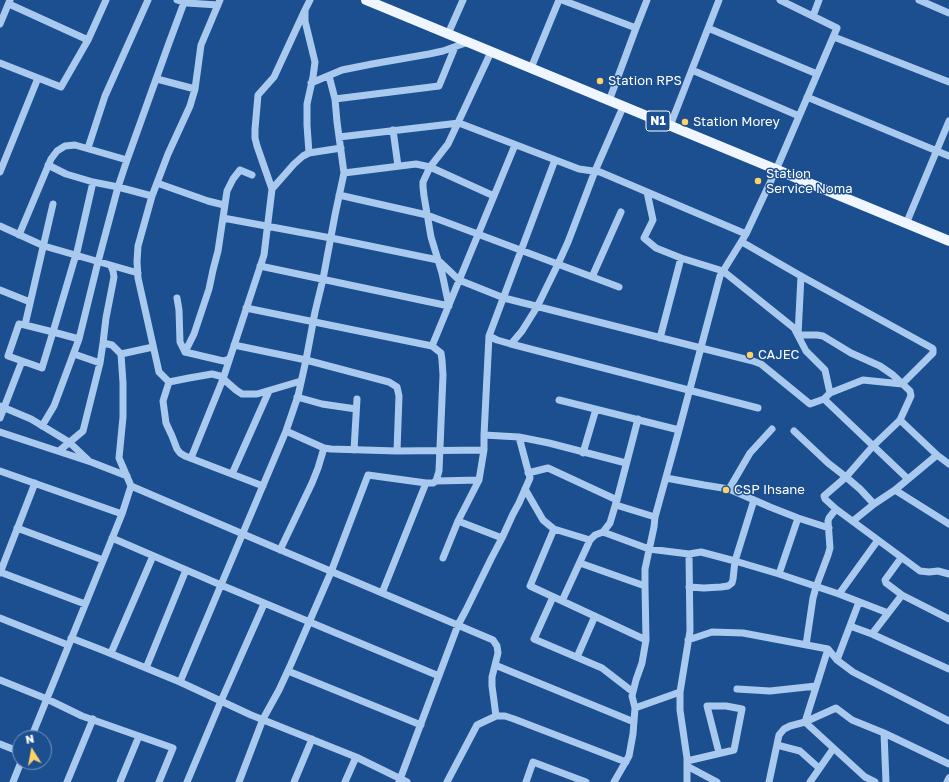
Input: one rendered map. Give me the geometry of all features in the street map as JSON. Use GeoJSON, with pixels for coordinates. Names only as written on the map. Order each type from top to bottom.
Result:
{"type":"FeatureCollection","features":[{"type":"Feature","properties":{"kind":"main road","name":"N1"},"geometry":{"type":"LineString","coordinates":[[366,0],[949,241]]}},
{"type":"Feature","properties":{"kind":"street"},"geometry":{"type":"LineString","coordinates":[[0,63],[61,87],[88,40],[106,0]]}},
{"type":"Feature","properties":{"kind":"street"},"geometry":{"type":"LineString","coordinates":[[88,148],[105,96],[148,0]]}},
{"type":"Feature","properties":{"kind":"street"},"geometry":{"type":"LineString","coordinates":[[191,458],[223,379],[264,254],[272,190],[255,138],[258,95],[274,77],[310,0]]}},
{"type":"Feature","properties":{"kind":"street"},"geometry":{"type":"LineString","coordinates":[[448,34],[463,0]]}},
{"type":"Feature","properties":{"kind":"street"},"geometry":{"type":"LineString","coordinates":[[531,68],[561,0],[636,28]]}},
{"type":"Feature","properties":{"kind":"street"},"geometry":{"type":"LineString","coordinates":[[609,101],[647,0]]}},
{"type":"Feature","properties":{"kind":"street"},"geometry":{"type":"LineString","coordinates":[[670,126],[719,0]]}},
{"type":"Feature","properties":{"kind":"street"},"geometry":{"type":"LineString","coordinates":[[614,782],[629,756],[633,734],[635,708],[632,696],[642,663],[646,640],[645,568],[655,517],[720,276],[746,234],[776,170],[837,28],[780,0]]}},
{"type":"Feature","properties":{"kind":"street"},"geometry":{"type":"LineString","coordinates":[[814,16],[820,0]]}},
{"type":"Feature","properties":{"kind":"street"},"geometry":{"type":"LineString","coordinates":[[918,0],[949,13]]}},
{"type":"Feature","properties":{"kind":"street"},"geometry":{"type":"LineString","coordinates":[[42,426],[54,406],[79,339],[118,187],[157,79],[182,1],[219,3],[201,45],[195,88],[190,106],[168,154],[152,196],[138,246],[138,273],[153,347],[159,372],[169,382]]}},
{"type":"Feature","properties":{"kind":"street"},"geometry":{"type":"LineString","coordinates":[[0,24],[10,2],[88,40]]}},
{"type":"Feature","properties":{"kind":"street"},"geometry":{"type":"LineString","coordinates":[[305,10],[305,21],[315,62],[307,104],[309,153]]}},
{"type":"Feature","properties":{"kind":"street"},"geometry":{"type":"LineString","coordinates":[[708,28],[817,74]]}},
{"type":"Feature","properties":{"kind":"street"},"geometry":{"type":"LineString","coordinates":[[834,37],[949,82]]}},
{"type":"Feature","properties":{"kind":"street"},"geometry":{"type":"LineString","coordinates":[[312,83],[342,70],[443,51],[468,42]]}},
{"type":"Feature","properties":{"kind":"street"},"geometry":{"type":"LineString","coordinates":[[335,99],[439,86],[454,47]]}},
{"type":"Feature","properties":{"kind":"street"},"geometry":{"type":"LineString","coordinates":[[449,306],[431,237],[423,182],[430,167],[448,144],[492,52]]}},
{"type":"Feature","properties":{"kind":"street"},"geometry":{"type":"LineString","coordinates":[[692,70],[799,116]]}},
{"type":"Feature","properties":{"kind":"street"},"geometry":{"type":"LineString","coordinates":[[180,682],[286,431],[298,398],[344,173],[335,99],[329,76]]}},
{"type":"Feature","properties":{"kind":"street"},"geometry":{"type":"LineString","coordinates":[[0,172],[38,78]]}},
{"type":"Feature","properties":{"kind":"street"},"geometry":{"type":"LineString","coordinates":[[157,79],[195,88]]}},
{"type":"Feature","properties":{"kind":"street"},"geometry":{"type":"LineString","coordinates":[[807,97],[949,156]]}},
{"type":"Feature","properties":{"kind":"street"},"geometry":{"type":"LineString","coordinates":[[511,344],[522,331],[537,307],[558,264],[595,171],[623,107]]}},
{"type":"Feature","properties":{"kind":"street"},"geometry":{"type":"LineString","coordinates":[[906,224],[949,121]]}},
{"type":"Feature","properties":{"kind":"street"},"geometry":{"type":"LineString","coordinates":[[339,137],[459,123],[579,169],[600,172],[746,234]]}},
{"type":"Feature","properties":{"kind":"street"},"geometry":{"type":"LineString","coordinates":[[392,130],[398,166]]}},
{"type":"Feature","properties":{"kind":"street"},"geometry":{"type":"LineString","coordinates":[[19,235],[51,159],[65,146],[75,145],[127,160]]}},
{"type":"Feature","properties":{"kind":"street"},"geometry":{"type":"LineString","coordinates":[[432,346],[514,145]]}},
{"type":"Feature","properties":{"kind":"street"},"geometry":{"type":"LineString","coordinates":[[272,190],[298,160],[309,153],[341,148]]}},
{"type":"Feature","properties":{"kind":"street"},"geometry":{"type":"LineString","coordinates":[[443,558],[458,521],[478,480],[484,450],[489,336],[556,160]]}},
{"type":"Feature","properties":{"kind":"street"},"geometry":{"type":"LineString","coordinates":[[344,173],[416,164],[430,167],[494,196]]}},
{"type":"Feature","properties":{"kind":"street"},"geometry":{"type":"LineString","coordinates":[[48,165],[66,174],[152,196]]}},
{"type":"Feature","properties":{"kind":"street"},"geometry":{"type":"LineString","coordinates":[[184,352],[194,334],[209,289],[227,191],[233,179],[240,170],[252,175]]}},
{"type":"Feature","properties":{"kind":"street"},"geometry":{"type":"LineString","coordinates":[[79,339],[53,332],[25,325],[19,324],[8,356],[42,368],[53,332],[76,255],[93,182]]}},
{"type":"Feature","properties":{"kind":"street"},"geometry":{"type":"LineString","coordinates":[[157,183],[224,205]]}},
{"type":"Feature","properties":{"kind":"street"},"geometry":{"type":"LineString","coordinates":[[647,192],[653,220],[644,238],[656,248],[681,258],[722,271],[794,328],[806,351],[825,370],[830,393]]}},
{"type":"Feature","properties":{"kind":"street"},"geometry":{"type":"LineString","coordinates":[[339,195],[427,215],[619,287]]}},
{"type":"Feature","properties":{"kind":"street"},"geometry":{"type":"LineString","coordinates":[[25,325],[53,204]]}},
{"type":"Feature","properties":{"kind":"street"},"geometry":{"type":"LineString","coordinates":[[592,276],[621,212]]}},
{"type":"Feature","properties":{"kind":"street"},"geometry":{"type":"LineString","coordinates":[[223,218],[438,260],[459,280],[504,298],[761,364],[810,404],[824,399],[830,393],[863,380],[902,384]]}},
{"type":"Feature","properties":{"kind":"street"},"geometry":{"type":"LineString","coordinates":[[0,226],[44,246],[138,273]]}},
{"type":"Feature","properties":{"kind":"street"},"geometry":{"type":"LineString","coordinates":[[742,242],[932,348],[933,353],[902,384]]}},
{"type":"Feature","properties":{"kind":"street"},"geometry":{"type":"LineString","coordinates":[[660,338],[681,258]]}},
{"type":"Feature","properties":{"kind":"street"},"geometry":{"type":"LineString","coordinates":[[59,451],[83,431],[100,363],[106,318],[114,277],[111,266]]}},
{"type":"Feature","properties":{"kind":"street"},"geometry":{"type":"LineString","coordinates":[[260,266],[449,306]]}},
{"type":"Feature","properties":{"kind":"street"},"geometry":{"type":"LineString","coordinates":[[798,335],[801,276]]}},
{"type":"Feature","properties":{"kind":"street"},"geometry":{"type":"LineString","coordinates":[[0,290],[30,302]]}},
{"type":"Feature","properties":{"kind":"street"},"geometry":{"type":"LineString","coordinates":[[177,298],[180,342],[184,352]]}},
{"type":"Feature","properties":{"kind":"street"},"geometry":{"type":"LineString","coordinates":[[246,308],[432,346],[441,353],[443,375],[439,470],[436,481]]}},
{"type":"Feature","properties":{"kind":"street"},"geometry":{"type":"LineString","coordinates":[[798,335],[817,335],[828,338],[851,353],[880,366],[893,375],[910,391],[911,396],[900,420],[873,446],[846,477],[824,496],[825,499],[836,509],[920,571],[938,571],[949,574]]}},
{"type":"Feature","properties":{"kind":"street"},"geometry":{"type":"LineString","coordinates":[[489,336],[511,344],[758,408]]}},
{"type":"Feature","properties":{"kind":"street"},"geometry":{"type":"LineString","coordinates":[[34,730],[122,514],[131,486],[119,458],[123,417],[121,354],[112,345],[103,343]]}},
{"type":"Feature","properties":{"kind":"street"},"geometry":{"type":"LineString","coordinates":[[234,345],[306,360],[389,382],[397,387],[399,396],[397,451]]}},
{"type":"Feature","properties":{"kind":"street"},"geometry":{"type":"LineString","coordinates":[[121,354],[153,347]]}},
{"type":"Feature","properties":{"kind":"street"},"geometry":{"type":"LineString","coordinates":[[184,352],[224,361],[229,359]]}},
{"type":"Feature","properties":{"kind":"street"},"geometry":{"type":"LineString","coordinates":[[74,354],[100,363]]}},
{"type":"Feature","properties":{"kind":"street"},"geometry":{"type":"LineString","coordinates":[[0,418],[2,407],[22,361]]}},
{"type":"Feature","properties":{"kind":"street"},"geometry":{"type":"LineString","coordinates":[[169,382],[212,374],[220,376],[242,394],[257,394],[301,381]]}},
{"type":"Feature","properties":{"kind":"street"},"geometry":{"type":"LineString","coordinates":[[169,382],[163,401],[166,423],[180,453],[263,486]]}},
{"type":"Feature","properties":{"kind":"street"},"geometry":{"type":"LineString","coordinates":[[232,474],[270,391]]}},
{"type":"Feature","properties":{"kind":"street"},"geometry":{"type":"LineString","coordinates":[[298,398],[322,404],[356,409]]}},
{"type":"Feature","properties":{"kind":"street"},"geometry":{"type":"LineString","coordinates":[[354,450],[357,399]]}},
{"type":"Feature","properties":{"kind":"street"},"geometry":{"type":"LineString","coordinates":[[824,399],[908,479]]}},
{"type":"Feature","properties":{"kind":"street"},"geometry":{"type":"LineString","coordinates":[[559,400],[679,430]]}},
{"type":"Feature","properties":{"kind":"street"},"geometry":{"type":"LineString","coordinates":[[2,407],[31,419],[69,442],[91,462]]}},
{"type":"Feature","properties":{"kind":"street"},"geometry":{"type":"LineString","coordinates":[[583,453],[596,409]]}},
{"type":"Feature","properties":{"kind":"street"},"geometry":{"type":"LineString","coordinates":[[562,601],[590,540],[604,532],[610,523],[638,420]]}},
{"type":"Feature","properties":{"kind":"street"},"geometry":{"type":"LineString","coordinates":[[900,420],[949,464]]}},
{"type":"Feature","properties":{"kind":"street"},"geometry":{"type":"LineString","coordinates":[[729,489],[750,454],[772,428]]}},
{"type":"Feature","properties":{"kind":"street"},"geometry":{"type":"LineString","coordinates":[[286,431],[324,448],[331,449],[397,451],[484,450]]}},
{"type":"Feature","properties":{"kind":"street"},"geometry":{"type":"LineString","coordinates":[[794,431],[828,463],[860,489],[874,504]]}},
{"type":"Feature","properties":{"kind":"street"},"geometry":{"type":"LineString","coordinates":[[0,432],[91,462],[127,476]]}},
{"type":"Feature","properties":{"kind":"street"},"geometry":{"type":"LineString","coordinates":[[484,435],[519,437],[549,443],[626,464]]}},
{"type":"Feature","properties":{"kind":"street"},"geometry":{"type":"LineString","coordinates":[[399,780],[458,625],[490,559],[520,503],[530,478],[519,437]]}},
{"type":"Feature","properties":{"kind":"street"},"geometry":{"type":"LineString","coordinates":[[280,550],[312,483],[324,448]]}},
{"type":"Feature","properties":{"kind":"street"},"geometry":{"type":"LineString","coordinates":[[853,521],[874,504],[895,490],[937,454]]}},
{"type":"Feature","properties":{"kind":"street"},"geometry":{"type":"LineString","coordinates":[[528,473],[548,468],[616,503],[655,517]]}},
{"type":"Feature","properties":{"kind":"street"},"geometry":{"type":"LineString","coordinates":[[0,471],[122,514]]}},
{"type":"Feature","properties":{"kind":"street"},"geometry":{"type":"LineString","coordinates":[[239,782],[263,719],[288,671],[331,572],[368,475],[426,483],[433,483],[436,481],[478,480]]}},
{"type":"Feature","properties":{"kind":"street"},"geometry":{"type":"LineString","coordinates":[[666,478],[704,486],[729,489],[798,518],[829,528]]}},
{"type":"Feature","properties":{"kind":"street"},"geometry":{"type":"LineString","coordinates":[[35,483],[0,573],[85,604]]}},
{"type":"Feature","properties":{"kind":"street"},"geometry":{"type":"LineString","coordinates":[[382,593],[426,483]]}},
{"type":"Feature","properties":{"kind":"street"},"geometry":{"type":"LineString","coordinates":[[131,486],[493,640],[497,646],[498,653],[492,677],[496,716]]}},
{"type":"Feature","properties":{"kind":"street"},"geometry":{"type":"LineString","coordinates":[[525,489],[549,526],[590,540]]}},
{"type":"Feature","properties":{"kind":"street"},"geometry":{"type":"LineString","coordinates":[[895,490],[949,524]]}},
{"type":"Feature","properties":{"kind":"street"},"geometry":{"type":"LineString","coordinates":[[689,587],[721,587],[728,586],[732,583],[735,561],[754,500]]}},
{"type":"Feature","properties":{"kind":"street"},"geometry":{"type":"LineString","coordinates":[[806,645],[813,598],[828,555],[830,542],[828,521],[836,509]]}},
{"type":"Feature","properties":{"kind":"street"},"geometry":{"type":"LineString","coordinates":[[779,574],[798,518]]}},
{"type":"Feature","properties":{"kind":"street"},"geometry":{"type":"LineString","coordinates":[[458,521],[502,538]]}},
{"type":"Feature","properties":{"kind":"street"},"geometry":{"type":"LineString","coordinates":[[17,528],[103,560]]}},
{"type":"Feature","properties":{"kind":"street"},"geometry":{"type":"LineString","coordinates":[[554,528],[530,586],[646,640]]}},
{"type":"Feature","properties":{"kind":"street"},"geometry":{"type":"LineString","coordinates":[[604,532],[649,548],[688,554],[701,552],[735,561],[839,594],[888,613]]}},
{"type":"Feature","properties":{"kind":"street"},"geometry":{"type":"LineString","coordinates":[[112,538],[264,604],[439,676]]}},
{"type":"Feature","properties":{"kind":"street"},"geometry":{"type":"LineString","coordinates":[[839,594],[878,540]]}},
{"type":"Feature","properties":{"kind":"street"},"geometry":{"type":"LineString","coordinates":[[687,782],[687,763],[680,710],[680,692],[690,630],[688,554]]}},
{"type":"Feature","properties":{"kind":"street"},"geometry":{"type":"LineString","coordinates":[[111,653],[153,556]]}},
{"type":"Feature","properties":{"kind":"street"},"geometry":{"type":"LineString","coordinates":[[901,558],[885,580],[886,583],[902,594],[949,619]]}},
{"type":"Feature","properties":{"kind":"street"},"geometry":{"type":"LineString","coordinates":[[580,563],[645,586]]}},
{"type":"Feature","properties":{"kind":"street"},"geometry":{"type":"LineString","coordinates":[[146,668],[186,570]]}},
{"type":"Feature","properties":{"kind":"street"},"geometry":{"type":"LineString","coordinates":[[872,634],[902,594]]}},
{"type":"Feature","properties":{"kind":"street"},"geometry":{"type":"LineString","coordinates":[[553,597],[534,638],[602,668],[633,692]]}},
{"type":"Feature","properties":{"kind":"street"},"geometry":{"type":"LineString","coordinates":[[837,660],[859,602]]}},
{"type":"Feature","properties":{"kind":"street"},"geometry":{"type":"LineString","coordinates":[[187,782],[264,604]]}},
{"type":"Feature","properties":{"kind":"street"},"geometry":{"type":"LineString","coordinates":[[577,657],[596,616]]}},
{"type":"Feature","properties":{"kind":"street"},"geometry":{"type":"LineString","coordinates":[[0,618],[70,642],[111,653],[180,682],[251,715],[356,757],[399,780],[407,782]]}},
{"type":"Feature","properties":{"kind":"street"},"geometry":{"type":"LineString","coordinates":[[850,626],[948,666]]}},
{"type":"Feature","properties":{"kind":"street"},"geometry":{"type":"LineString","coordinates":[[688,640],[712,632],[743,633],[828,649],[837,660],[853,672],[949,721]]}},
{"type":"Feature","properties":{"kind":"street"},"geometry":{"type":"LineString","coordinates":[[805,722],[828,649]]}},
{"type":"Feature","properties":{"kind":"street"},"geometry":{"type":"LineString","coordinates":[[495,665],[634,722]]}},
{"type":"Feature","properties":{"kind":"street"},"geometry":{"type":"LineString","coordinates":[[288,671],[421,725]]}},
{"type":"Feature","properties":{"kind":"street"},"geometry":{"type":"LineString","coordinates":[[0,680],[47,699],[82,716],[173,748],[159,782]]}},
{"type":"Feature","properties":{"kind":"street"},"geometry":{"type":"LineString","coordinates":[[738,689],[770,692],[816,686]]}},
{"type":"Feature","properties":{"kind":"street"},"geometry":{"type":"LineString","coordinates":[[635,708],[680,692]]}},
{"type":"Feature","properties":{"kind":"street"},"geometry":{"type":"LineString","coordinates":[[687,763],[718,753],[734,750],[742,709],[726,706],[707,706],[718,753]]}},
{"type":"Feature","properties":{"kind":"street"},"geometry":{"type":"LineString","coordinates":[[769,782],[779,735],[784,729],[805,722],[836,708],[852,720],[884,733],[949,764]]}},
{"type":"Feature","properties":{"kind":"street"},"geometry":{"type":"LineString","coordinates":[[447,782],[477,725],[496,716],[506,716],[626,762]]}},
{"type":"Feature","properties":{"kind":"street"},"geometry":{"type":"LineString","coordinates":[[67,782],[93,719]]}},
{"type":"Feature","properties":{"kind":"street"},"geometry":{"type":"LineString","coordinates":[[805,722],[863,780],[875,782]]}},
{"type":"Feature","properties":{"kind":"street"},"geometry":{"type":"LineString","coordinates":[[884,733],[886,782]]}},
{"type":"Feature","properties":{"kind":"street"},"geometry":{"type":"LineString","coordinates":[[120,782],[140,736]]}},
{"type":"Feature","properties":{"kind":"street"},"geometry":{"type":"LineString","coordinates":[[294,782],[312,739]]}},
{"type":"Feature","properties":{"kind":"street"},"geometry":{"type":"LineString","coordinates":[[0,744],[12,749]]}},
{"type":"Feature","properties":{"kind":"street"},"geometry":{"type":"LineString","coordinates":[[777,745],[800,751],[820,768]]}},
{"type":"Feature","properties":{"kind":"street"},"geometry":{"type":"LineString","coordinates":[[810,782],[833,749]]}},
{"type":"Feature","properties":{"kind":"street"},"geometry":{"type":"LineString","coordinates":[[345,782],[356,757]]}},
{"type":"Feature","properties":{"kind":"street"},"geometry":{"type":"LineString","coordinates":[[526,782],[533,762],[570,779],[586,782]]}},
{"type":"Feature","properties":{"kind":"street"},"geometry":{"type":"LineString","coordinates":[[687,763],[717,782]]}},
{"type":"Feature","properties":{"kind":"street"},"geometry":{"type":"LineString","coordinates":[[13,782],[18,770]]}},
{"type":"Feature","properties":{"kind":"street"},"geometry":{"type":"LineString","coordinates":[[947,782],[949,778]]}},
{"type":"Feature","properties":{"kind":"place","name":"Station RPS"},"geometry":{"type":"Point","coordinates":[600,81]}},
{"type":"Feature","properties":{"kind":"place","name":"Station Morey"},"geometry":{"type":"Point","coordinates":[685,122]}},
{"type":"Feature","properties":{"kind":"place","name":"Station Service Noma"},"geometry":{"type":"Point","coordinates":[758,181]}},
{"type":"Feature","properties":{"kind":"place","name":"CAJEC"},"geometry":{"type":"Point","coordinates":[750,355]}},
{"type":"Feature","properties":{"kind":"place","name":"CSP Ihsane"},"geometry":{"type":"Point","coordinates":[726,490]}}]}
